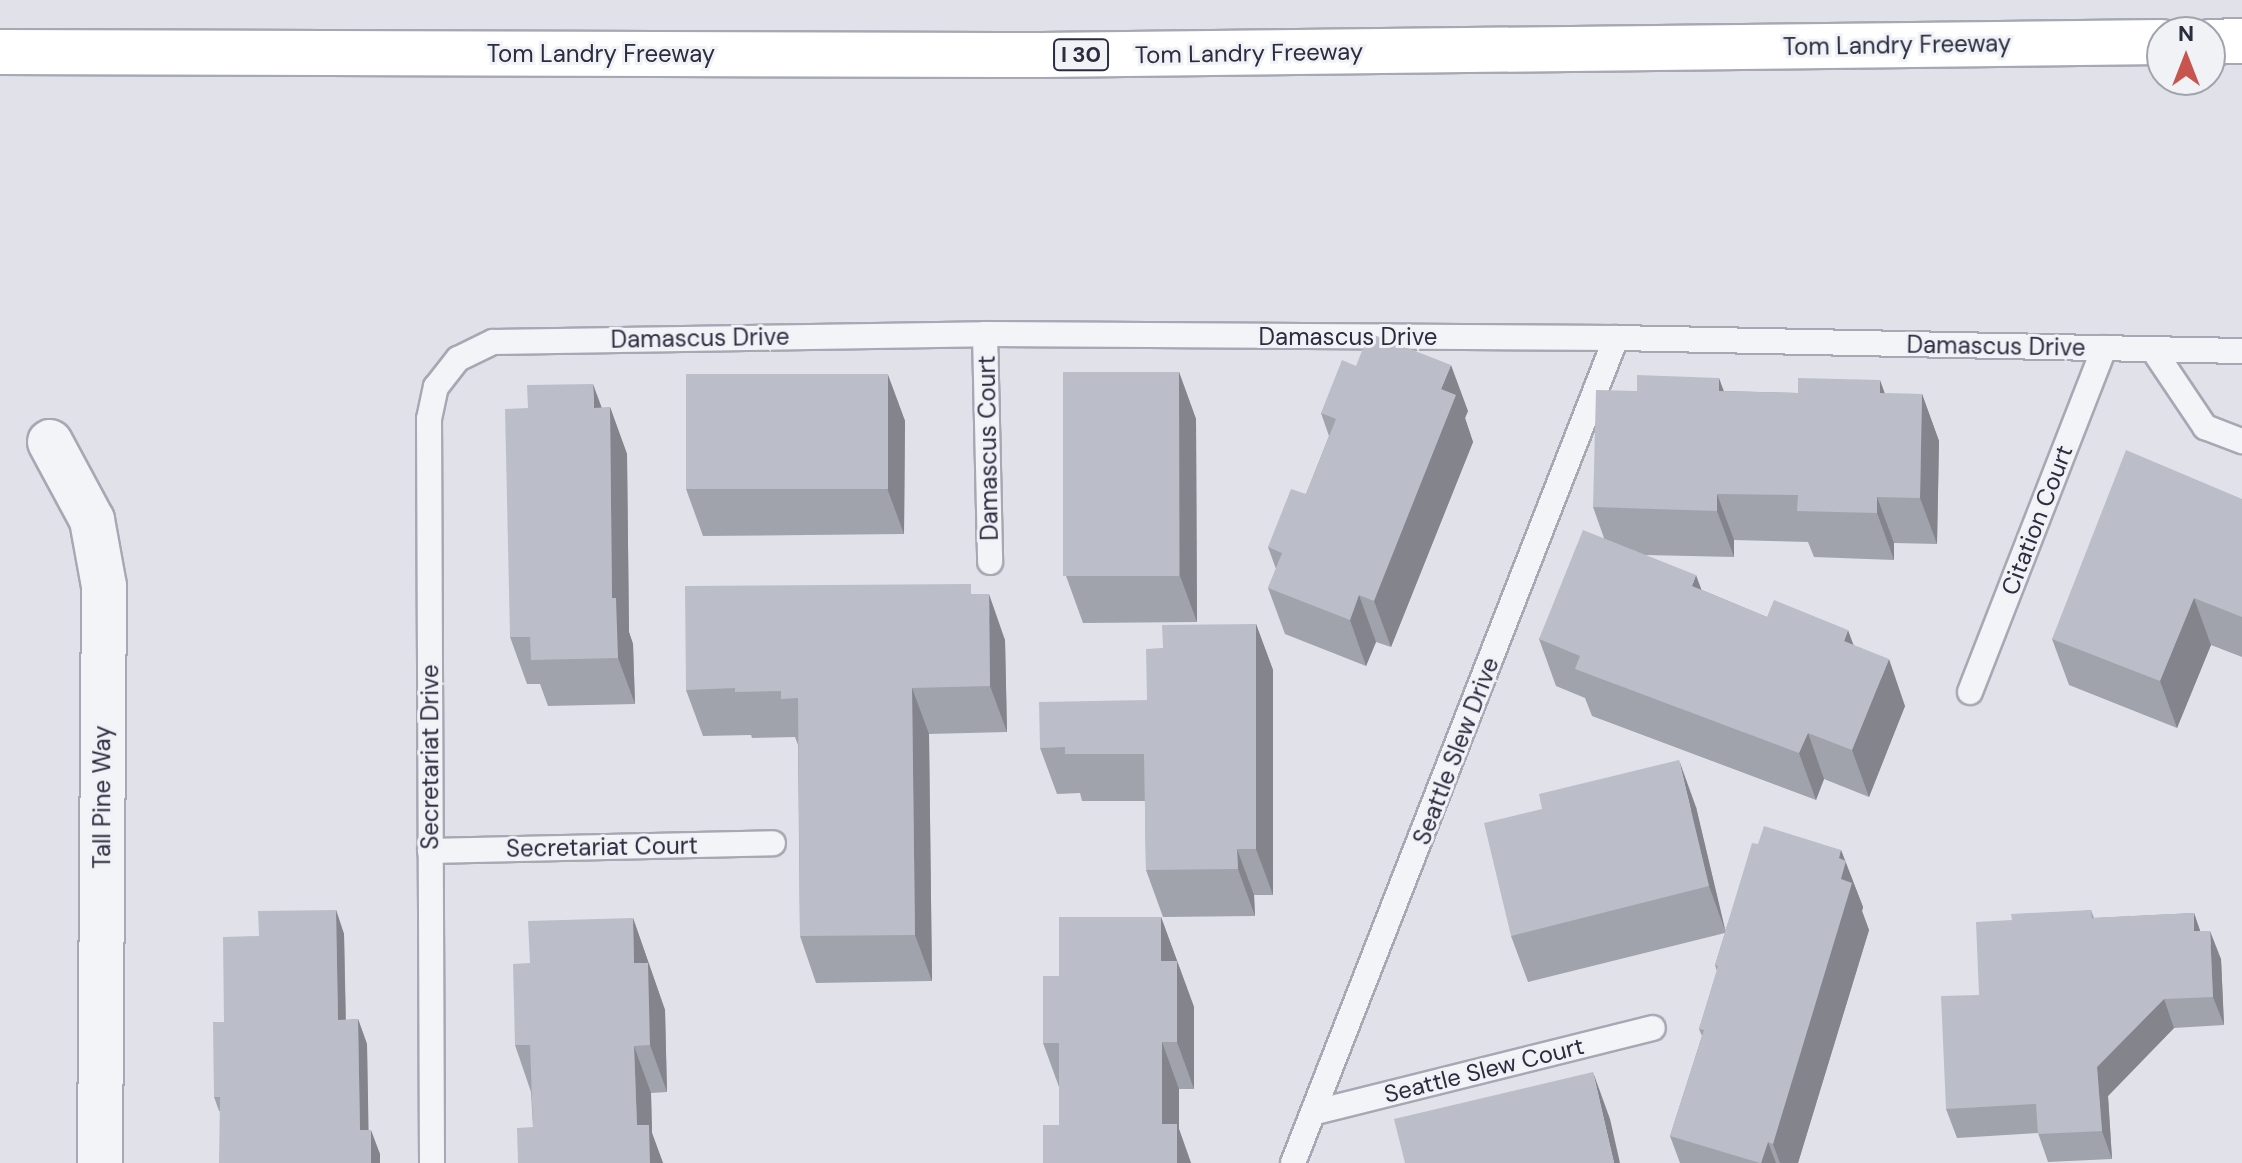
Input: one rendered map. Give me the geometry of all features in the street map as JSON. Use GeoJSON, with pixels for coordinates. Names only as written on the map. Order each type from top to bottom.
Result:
{"type":"FeatureCollection","features":[{"type":"Feature","properties":{"kind":"highway","name":"Tom Landry Freeway"},"geometry":{"type":"LineString","coordinates":[[0,52],[1041,55],[2146,42]]}},
{"type":"Feature","properties":{"kind":"street","name":"Tall Pine Way"},"geometry":{"type":"LineString","coordinates":[[50,442],[92,520],[104,586],[100,1163]]}},
{"type":"Feature","properties":{"kind":"lane","name":"Damascus Drive"},"geometry":{"type":"LineString","coordinates":[[458,359],[493,342],[985,334],[1616,338],[2242,351]]}},
{"type":"Feature","properties":{"kind":"lane","name":"Damascus Court"},"geometry":{"type":"LineString","coordinates":[[985,334],[990,562]]}},
{"type":"Feature","properties":{"kind":"lane","name":"Seattle Slew Drive"},"geometry":{"type":"LineString","coordinates":[[1293,1163],[1316,1112],[1616,338]]}},
{"type":"Feature","properties":{"kind":"lane","name":"Citation Court"},"geometry":{"type":"LineString","coordinates":[[1970,692],[2104,348]]}},
{"type":"Feature","properties":{"kind":"lane"},"geometry":{"type":"LineString","coordinates":[[2154,351],[2205,427],[2242,441]]}},
{"type":"Feature","properties":{"kind":"lane","name":"Secretariat Drive"},"geometry":{"type":"LineString","coordinates":[[432,1163],[429,419],[436,387],[458,359]]}},
{"type":"Feature","properties":{"kind":"lane","name":"Secretariat Court"},"geometry":{"type":"LineString","coordinates":[[430,851],[773,843]]}},
{"type":"Feature","properties":{"kind":"lane","name":"Seattle Slew Court"},"geometry":{"type":"LineString","coordinates":[[1316,1112],[1653,1028]]}},
{"type":"Feature","properties":{"kind":"building"},"geometry":{"type":"Polygon","coordinates":[[[1369,333],[1451,365],[1441,389],[1456,395],[1374,601],[1359,595],[1350,620],[1268,588],[1282,553],[1268,547],[1291,489],[1306,494],[1336,419],[1321,413],[1342,360],[1356,366],[1369,333]]]}},
{"type":"Feature","properties":{"kind":"building"},"geometry":{"type":"Polygon","coordinates":[[[1063,372],[1179,372],[1179,576],[1063,576],[1063,372]]]}},
{"type":"Feature","properties":{"kind":"building"},"geometry":{"type":"Polygon","coordinates":[[[686,374],[888,374],[888,489],[686,489],[686,374]]]}},
{"type":"Feature","properties":{"kind":"building"},"geometry":{"type":"Polygon","coordinates":[[[1637,375],[1719,378],[1719,391],[1798,393],[1798,378],[1880,380],[1880,393],[1922,394],[1920,498],[1877,497],[1877,513],[1797,511],[1798,495],[1717,494],[1717,511],[1593,507],[1596,390],[1637,391],[1637,375]]]}},
{"type":"Feature","properties":{"kind":"building"},"geometry":{"type":"Polygon","coordinates":[[[593,384],[594,408],[610,407],[612,598],[616,598],[618,658],[531,660],[530,637],[510,637],[505,409],[528,408],[527,385],[593,384]]]}},
{"type":"Feature","properties":{"kind":"building"},"geometry":{"type":"Polygon","coordinates":[[[2126,450],[2242,499],[2242,617],[2194,598],[2160,681],[2052,639],[2126,450]]]}},
{"type":"Feature","properties":{"kind":"building"},"geometry":{"type":"Polygon","coordinates":[[[1583,530],[1696,575],[1692,586],[1767,617],[1774,600],[1848,630],[1844,641],[1889,659],[1852,750],[1808,733],[1799,753],[1575,669],[1580,656],[1539,639],[1583,530]]]}},
{"type":"Feature","properties":{"kind":"building"},"geometry":{"type":"Polygon","coordinates":[[[971,584],[971,594],[989,594],[990,686],[912,688],[915,935],[800,936],[798,698],[781,699],[781,691],[735,692],[735,688],[686,690],[685,586],[971,584]]]}},
{"type":"Feature","properties":{"kind":"building"},"geometry":{"type":"Polygon","coordinates":[[[1256,624],[1256,849],[1237,849],[1238,869],[1146,870],[1144,754],[1065,754],[1065,747],[1040,748],[1039,702],[1147,700],[1146,649],[1163,648],[1162,625],[1256,624]]]}},
{"type":"Feature","properties":{"kind":"building"},"geometry":{"type":"Polygon","coordinates":[[[1679,760],[1709,886],[1511,936],[1484,823],[1542,809],[1539,794],[1679,760]]]}},
{"type":"Feature","properties":{"kind":"building"},"geometry":{"type":"Polygon","coordinates":[[[1764,826],[1841,850],[1839,858],[1846,861],[1841,879],[1852,883],[1773,1144],[1768,1142],[1760,1163],[1670,1136],[1704,1030],[1699,1029],[1718,966],[1715,965],[1752,843],[1758,844],[1764,826]]]}},
{"type":"Feature","properties":{"kind":"building"},"geometry":{"type":"Polygon","coordinates":[[[336,910],[338,1020],[358,1019],[360,1130],[371,1130],[371,1163],[219,1163],[220,1097],[214,1097],[213,1022],[224,1022],[223,937],[259,936],[258,911],[336,910]]]}},
{"type":"Feature","properties":{"kind":"building"},"geometry":{"type":"Polygon","coordinates":[[[2091,910],[2092,918],[2194,913],[2194,931],[2210,931],[2213,997],[2164,999],[2097,1067],[2102,1131],[2038,1134],[2036,1104],[1946,1109],[1941,996],[1979,995],[1976,922],[2012,920],[2011,914],[2091,910]]]}},
{"type":"Feature","properties":{"kind":"building"},"geometry":{"type":"Polygon","coordinates":[[[1059,917],[1161,917],[1161,961],[1177,961],[1177,1042],[1162,1042],[1162,1124],[1177,1124],[1177,1163],[1043,1163],[1043,1125],[1059,1125],[1059,1043],[1043,1043],[1043,976],[1059,976],[1059,917]]]}},
{"type":"Feature","properties":{"kind":"building"},"geometry":{"type":"Polygon","coordinates":[[[633,918],[634,963],[648,963],[650,1045],[634,1046],[637,1125],[649,1125],[650,1163],[518,1163],[517,1128],[533,1127],[530,1045],[515,1045],[513,964],[530,963],[528,921],[633,918]]]}},
{"type":"Feature","properties":{"kind":"building"},"geometry":{"type":"Polygon","coordinates":[[[1593,1072],[1614,1163],[1405,1163],[1394,1119],[1593,1072]]]}}]}
